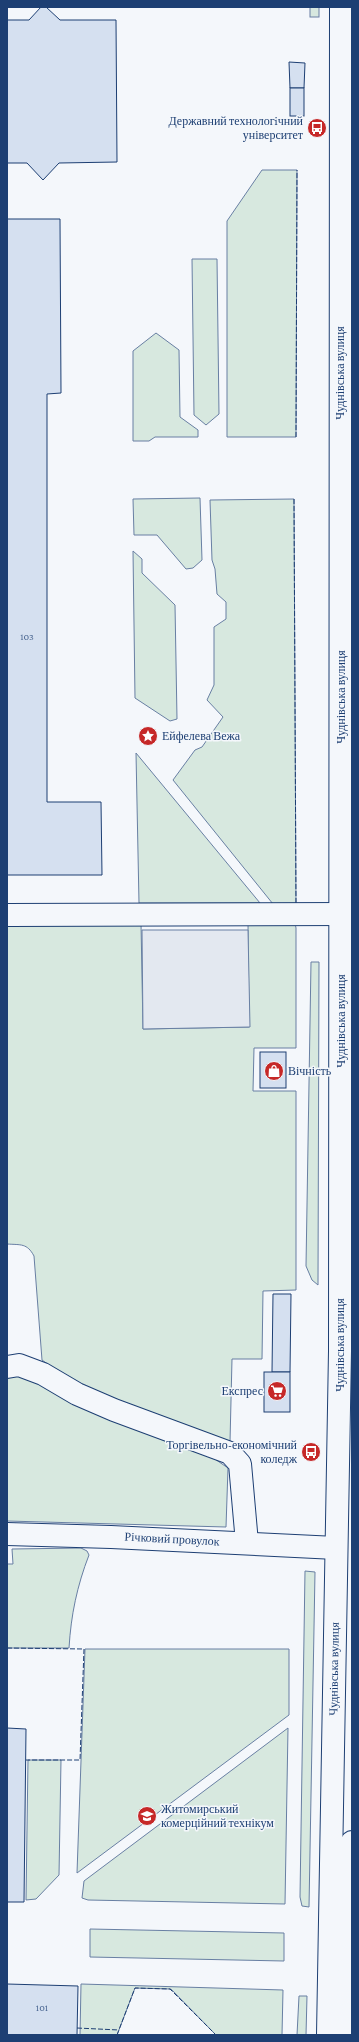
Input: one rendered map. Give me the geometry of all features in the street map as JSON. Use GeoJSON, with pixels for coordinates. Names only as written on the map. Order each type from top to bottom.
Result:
{"type":"FeatureCollection","features":[{"type":"Feature","properties":{"kind":"main road","name":"Чуднівська вулиця"},"geometry":{"type":"LineString","coordinates":[[328,2035],[347,914],[341,7]]}},
{"type":"Feature","properties":{"kind":"main road"},"geometry":{"type":"LineString","coordinates":[[7,915],[237,922],[347,914]]}},
{"type":"Feature","properties":{"kind":"main road"},"geometry":{"type":"LineString","coordinates":[[7,1367],[19,1365],[43,1374],[77,1394],[114,1410],[230,1453],[240,1464],[246,1543]]}},
{"type":"Feature","properties":{"kind":"main road","name":"Річковий провулок"},"geometry":{"type":"LineString","coordinates":[[7,1534],[336,1548]]}},
{"type":"Feature","properties":{"kind":"main road"},"geometry":{"type":"LineString","coordinates":[[348,2035],[352,1842]]}},
{"type":"Feature","properties":{"kind":"shaded area"},"geometry":{"type":"Polygon","coordinates":[[[310,7],[319,7],[319,17],[310,17],[310,7]]]}},
{"type":"Feature","properties":{"kind":"shaded area"},"geometry":{"type":"Polygon","coordinates":[[[262,170],[297,170],[296,437],[227,437],[227,221],[262,170]]]}},
{"type":"Feature","properties":{"kind":"shaded area"},"geometry":{"type":"Polygon","coordinates":[[[192,259],[217,259],[219,414],[206,425],[194,415],[192,259]]]}},
{"type":"Feature","properties":{"kind":"shaded area"},"geometry":{"type":"Polygon","coordinates":[[[156,333],[179,350],[180,417],[198,430],[198,437],[155,437],[149,441],[133,441],[133,351],[156,333]]]}},
{"type":"Feature","properties":{"kind":"shaded area"},"geometry":{"type":"Polygon","coordinates":[[[200,498],[202,560],[193,568],[186,569],[157,535],[134,535],[133,499],[200,498]]]}},
{"type":"Feature","properties":{"kind":"shaded area"},"geometry":{"type":"Polygon","coordinates":[[[294,499],[296,904],[273,904],[173,780],[195,750],[202,747],[223,717],[207,700],[214,685],[214,627],[226,619],[226,602],[217,594],[215,569],[212,560],[210,500],[294,499]]]}},
{"type":"Feature","properties":{"kind":"shaded area"},"geometry":{"type":"Polygon","coordinates":[[[133,551],[142,559],[142,573],[175,605],[177,719],[170,721],[135,698],[133,551]]]}},
{"type":"Feature","properties":{"kind":"shaded area"},"geometry":{"type":"Polygon","coordinates":[[[136,753],[260,903],[139,903],[136,753]]]}},
{"type":"Feature","properties":{"kind":"shaded area"},"geometry":{"type":"Polygon","coordinates":[[[7,922],[141,923],[143,1029],[249,1027],[248,923],[295,923],[296,1048],[254,1048],[253,1091],[296,1091],[296,1290],[263,1291],[262,1359],[232,1359],[230,1442],[78,1386],[42,1360],[34,1256],[26,1247],[7,1244],[7,922]]]}},
{"type":"Feature","properties":{"kind":"shaded area"},"geometry":{"type":"Polygon","coordinates":[[[142,930],[248,930],[250,1027],[143,1029],[142,930]]]}},
{"type":"Feature","properties":{"kind":"shaded area"},"geometry":{"type":"Polygon","coordinates":[[[311,962],[319,962],[318,1285],[312,1280],[306,1266],[311,962]]]}},
{"type":"Feature","properties":{"kind":"shaded area"},"geometry":{"type":"Polygon","coordinates":[[[19,1375],[206,1453],[228,1468],[226,1527],[7,1521],[7,1376],[19,1375]]]}},
{"type":"Feature","properties":{"kind":"shaded area"},"geometry":{"type":"Polygon","coordinates":[[[81,1548],[87,1551],[89,1555],[75,1601],[69,1648],[7,1648],[7,1564],[13,1564],[12,1549],[81,1548]]]}},
{"type":"Feature","properties":{"kind":"shaded area"},"geometry":{"type":"Polygon","coordinates":[[[305,1571],[315,1572],[309,1907],[302,1906],[300,1897],[305,1571]]]}},
{"type":"Feature","properties":{"kind":"shaded area"},"geometry":{"type":"Polygon","coordinates":[[[85,1649],[289,1649],[289,1715],[77,1873],[85,1649]]]}},
{"type":"Feature","properties":{"kind":"shaded area"},"geometry":{"type":"Polygon","coordinates":[[[288,1728],[285,1904],[88,1900],[82,1898],[84,1881],[288,1728]]]}},
{"type":"Feature","properties":{"kind":"shaded area"},"geometry":{"type":"Polygon","coordinates":[[[28,1760],[61,1760],[59,1875],[36,1899],[26,1900],[28,1760]]]}},
{"type":"Feature","properties":{"kind":"shaded area"},"geometry":{"type":"Polygon","coordinates":[[[90,1929],[284,1933],[284,1961],[90,1957],[90,1929]]]}},
{"type":"Feature","properties":{"kind":"shaded area"},"geometry":{"type":"Polygon","coordinates":[[[81,1984],[283,1990],[282,2035],[216,2035],[171,1989],[135,1988],[117,2035],[80,2035],[81,1984]]]}},
{"type":"Feature","properties":{"kind":"shaded area"},"geometry":{"type":"Polygon","coordinates":[[[299,1996],[307,1996],[306,2035],[297,2035],[299,1996]]]}},
{"type":"Feature","properties":{"kind":"building"},"geometry":{"type":"Polygon","coordinates":[[[41,7],[46,7],[60,20],[116,20],[117,162],[59,163],[43,180],[27,163],[7,163],[7,20],[29,20],[41,7]]]}},
{"type":"Feature","properties":{"kind":"building"},"geometry":{"type":"Polygon","coordinates":[[[289,62],[305,63],[304,88],[290,88],[289,62]]]}},
{"type":"Feature","properties":{"kind":"building"},"geometry":{"type":"Polygon","coordinates":[[[290,88],[304,88],[304,116],[290,116],[290,88]]]}},
{"type":"Feature","properties":{"kind":"building"},"geometry":{"type":"Polygon","coordinates":[[[7,219],[60,219],[61,393],[47,394],[47,802],[101,802],[102,875],[7,875],[7,219]]]}},
{"type":"Feature","properties":{"kind":"building"},"geometry":{"type":"Polygon","coordinates":[[[260,1052],[286,1052],[286,1088],[260,1088],[260,1052]]]}},
{"type":"Feature","properties":{"kind":"building"},"geometry":{"type":"Polygon","coordinates":[[[273,1294],[291,1294],[290,1372],[272,1372],[273,1294]]]}},
{"type":"Feature","properties":{"kind":"building"},"geometry":{"type":"Polygon","coordinates":[[[264,1372],[290,1372],[290,1412],[264,1412],[264,1372]]]}},
{"type":"Feature","properties":{"kind":"building"},"geometry":{"type":"Polygon","coordinates":[[[7,1728],[26,1729],[24,1902],[7,1902],[7,1728]]]}},
{"type":"Feature","properties":{"kind":"building"},"geometry":{"type":"Polygon","coordinates":[[[7,1984],[78,1986],[77,2035],[7,2035],[7,1984]]]}},
{"type":"Feature","properties":{"kind":"fence"},"geometry":{"type":"LineString","coordinates":[[296,437],[297,170]]}},
{"type":"Feature","properties":{"kind":"fence"},"geometry":{"type":"LineString","coordinates":[[294,499],[296,904]]}},
{"type":"Feature","properties":{"kind":"fence"},"geometry":{"type":"LineString","coordinates":[[7,1648],[84,1649],[80,1760],[26,1760]]}},
{"type":"Feature","properties":{"kind":"fence"},"geometry":{"type":"LineString","coordinates":[[117,2035],[135,1988],[170,1989],[216,2035]]}},
{"type":"Feature","properties":{"kind":"fence"},"geometry":{"type":"LineString","coordinates":[[77,2028],[119,2030]]}},
{"type":"Feature","properties":{"kind":"place","name":"Державний технологiчний університет"},"geometry":{"type":"Point","coordinates":[317,128]}},
{"type":"Feature","properties":{"kind":"place","name":"Ейфелева Вежа"},"geometry":{"type":"Point","coordinates":[148,736]}},
{"type":"Feature","properties":{"kind":"place","name":"Вічність"},"geometry":{"type":"Point","coordinates":[274,1071]}},
{"type":"Feature","properties":{"kind":"place","name":"Експрес"},"geometry":{"type":"Point","coordinates":[277,1391]}},
{"type":"Feature","properties":{"kind":"place","name":"Торгівельно-економічний коледж"},"geometry":{"type":"Point","coordinates":[311,1452]}},
{"type":"Feature","properties":{"kind":"place","name":"Житомирський комерційний технікум"},"geometry":{"type":"Point","coordinates":[147,1816]}}]}
